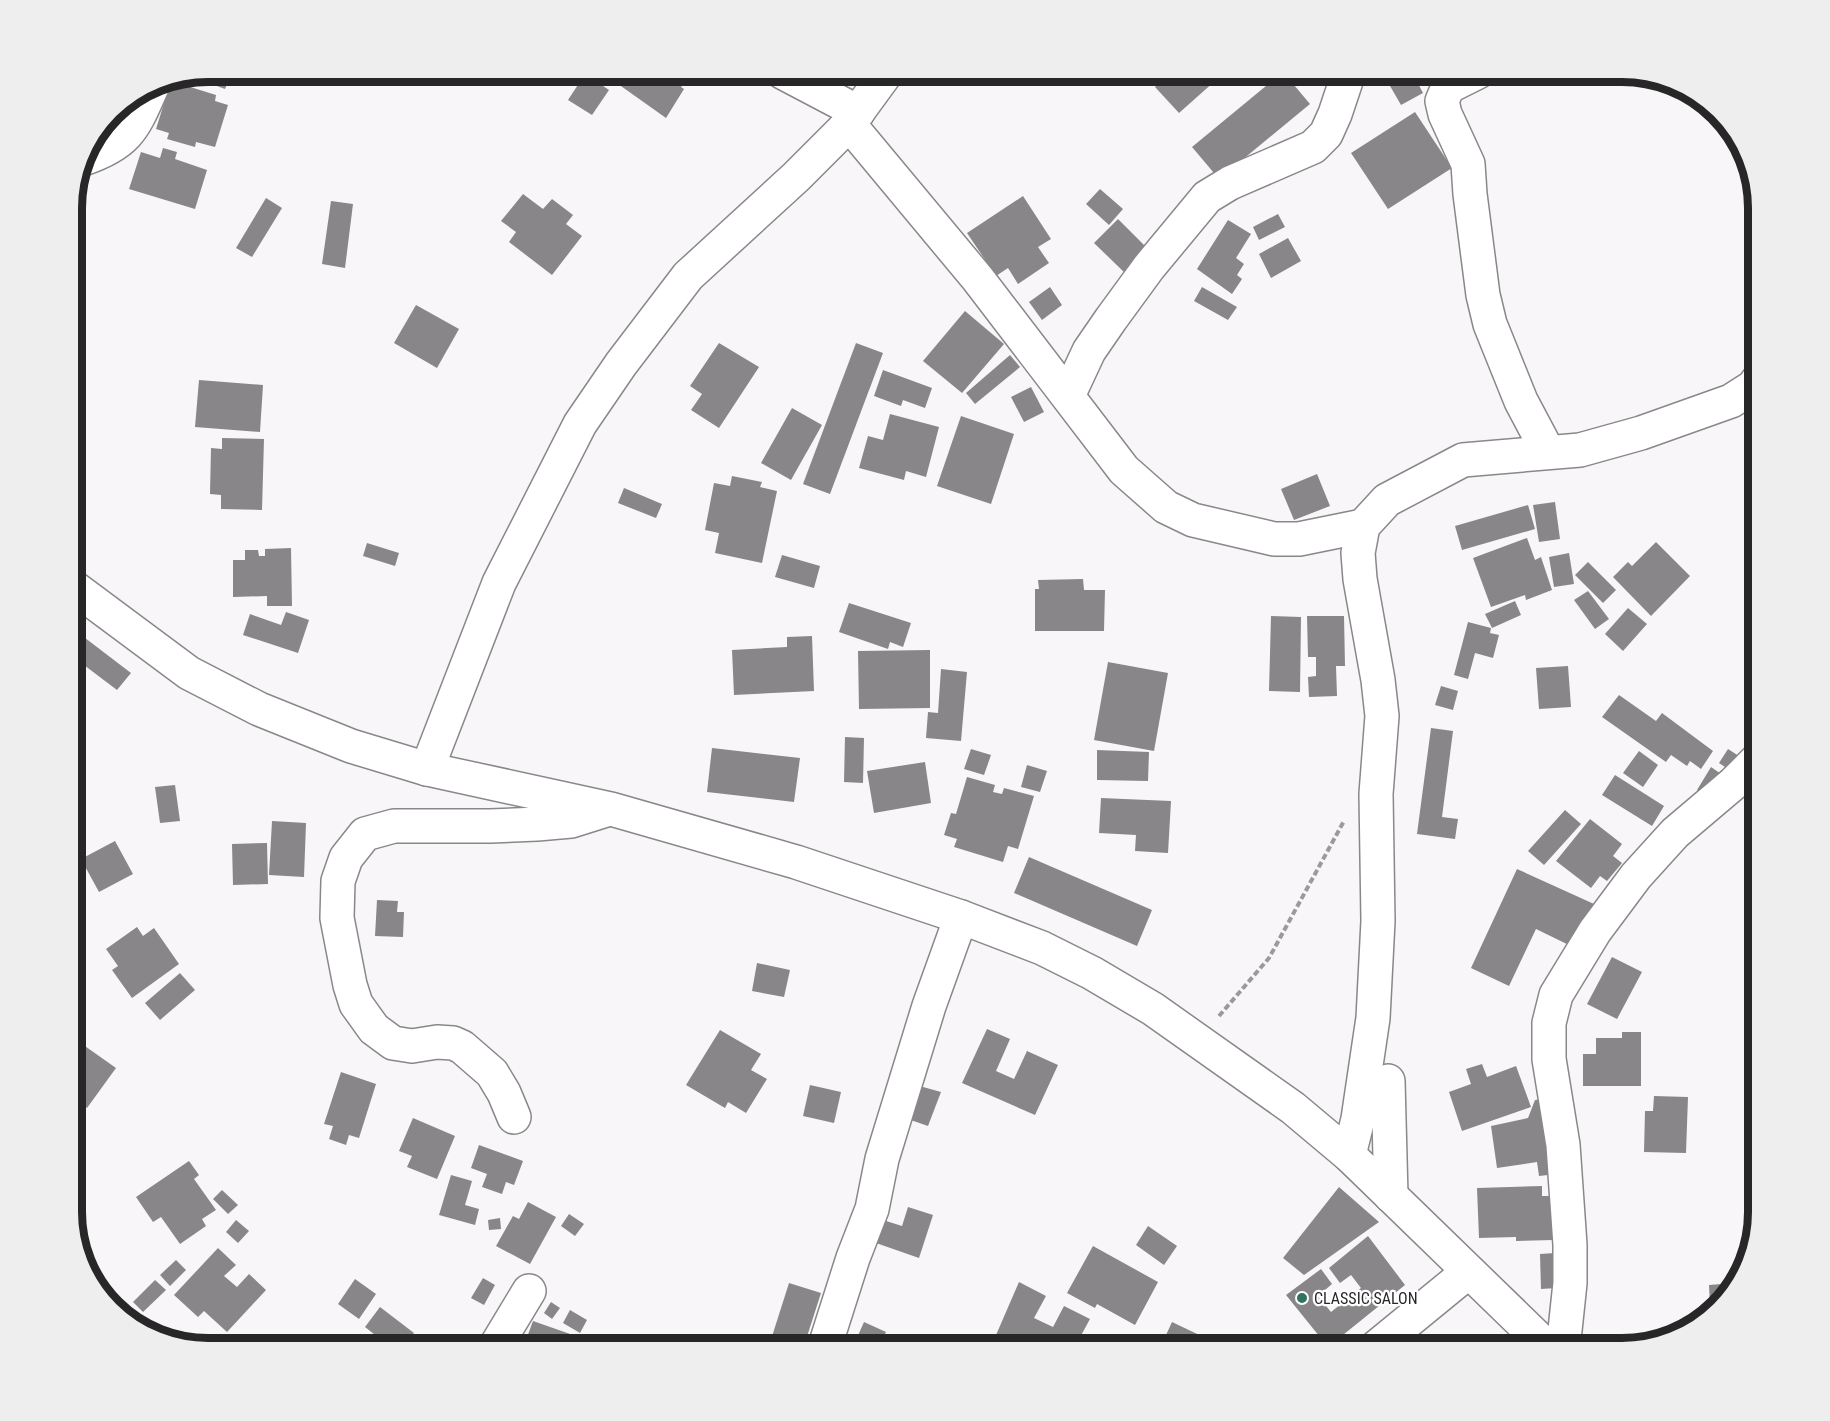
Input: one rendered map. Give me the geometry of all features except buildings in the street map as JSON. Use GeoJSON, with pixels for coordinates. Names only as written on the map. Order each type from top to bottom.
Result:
{"type":"FeatureCollection","features":[{"type":"Feature","properties":{"kind":"street"},"geometry":{"type":"LineString","coordinates":[[1068,396],[1089,351],[1111,319],[1149,267],[1207,197],[1230,183],[1313,147],[1326,134],[1346,82]]}},
{"type":"Feature","properties":{"kind":"street"},"geometry":{"type":"LineString","coordinates":[[1458,82],[1448,87],[1442,101],[1445,114],[1468,164],[1483,296],[1490,324],[1521,401],[1548,452]]}},
{"type":"Feature","properties":{"kind":"street"},"geometry":{"type":"LineString","coordinates":[[798,83],[853,118],[1124,470],[1166,507],[1193,520],[1274,539],[1299,539],[1364,526]]}},
{"type":"Feature","properties":{"kind":"street"},"geometry":{"type":"LineString","coordinates":[[427,769],[499,583],[580,424],[621,364],[688,276],[796,177],[853,118],[879,83]]}},
{"type":"Feature","properties":{"kind":"street"},"geometry":{"type":"LineString","coordinates":[[94,156],[105,152],[124,139],[138,118],[147,99]]}},
{"type":"Feature","properties":{"kind":"street"},"geometry":{"type":"LineString","coordinates":[[1349,1155],[1358,1119],[1372,1018],[1378,921],[1376,794],[1382,716],[1360,579],[1358,553],[1364,526],[1387,500],[1463,459],[1580,450],[1641,433],[1731,401],[1748,390]]}},
{"type":"Feature","properties":{"kind":"street"},"geometry":{"type":"LineString","coordinates":[[83,594],[189,673],[259,709],[351,746],[427,769],[611,808],[796,862],[961,917],[1042,948],[1092,973],[1153,1009],[1293,1108],[1349,1155],[1537,1338]]}},
{"type":"Feature","properties":{"kind":"street"},"geometry":{"type":"LineString","coordinates":[[1564,1338],[1570,1283],[1569,1235],[1563,1145],[1549,1059],[1549,1023],[1556,995],[1595,931],[1636,876],[1675,833],[1748,769]]}},
{"type":"Feature","properties":{"kind":"street"},"geometry":{"type":"LineString","coordinates":[[514,1117],[492,1073],[462,1047],[453,1043],[437,1042],[412,1046],[393,1043],[374,1029],[356,1004],[350,985],[337,918],[338,881],[346,858],[365,834],[394,826],[537,824],[571,821],[611,808]]}},
{"type":"Feature","properties":{"kind":"street"},"geometry":{"type":"LineString","coordinates":[[828,1338],[853,1258],[872,1209],[882,1159],[929,1006],[961,917]]}},
{"type":"Feature","properties":{"kind":"street"},"geometry":{"type":"LineString","coordinates":[[1388,1081],[1391,1196]]}},
{"type":"Feature","properties":{"kind":"street"},"geometry":{"type":"LineString","coordinates":[[1387,1338],[1468,1272]]}},
{"type":"Feature","properties":{"kind":"street"},"geometry":{"type":"LineString","coordinates":[[501,1338],[529,1291]]}},
{"type":"Feature","properties":{"kind":"path"},"geometry":{"type":"LineString","coordinates":[[1197,1041],[1269,958],[1345,818],[1376,794]]}},
{"type":"Feature","properties":{"kind":"place","name":"CLASSIC SALON"},"geometry":{"type":"Point","coordinates":[1302,1298]}}]}
